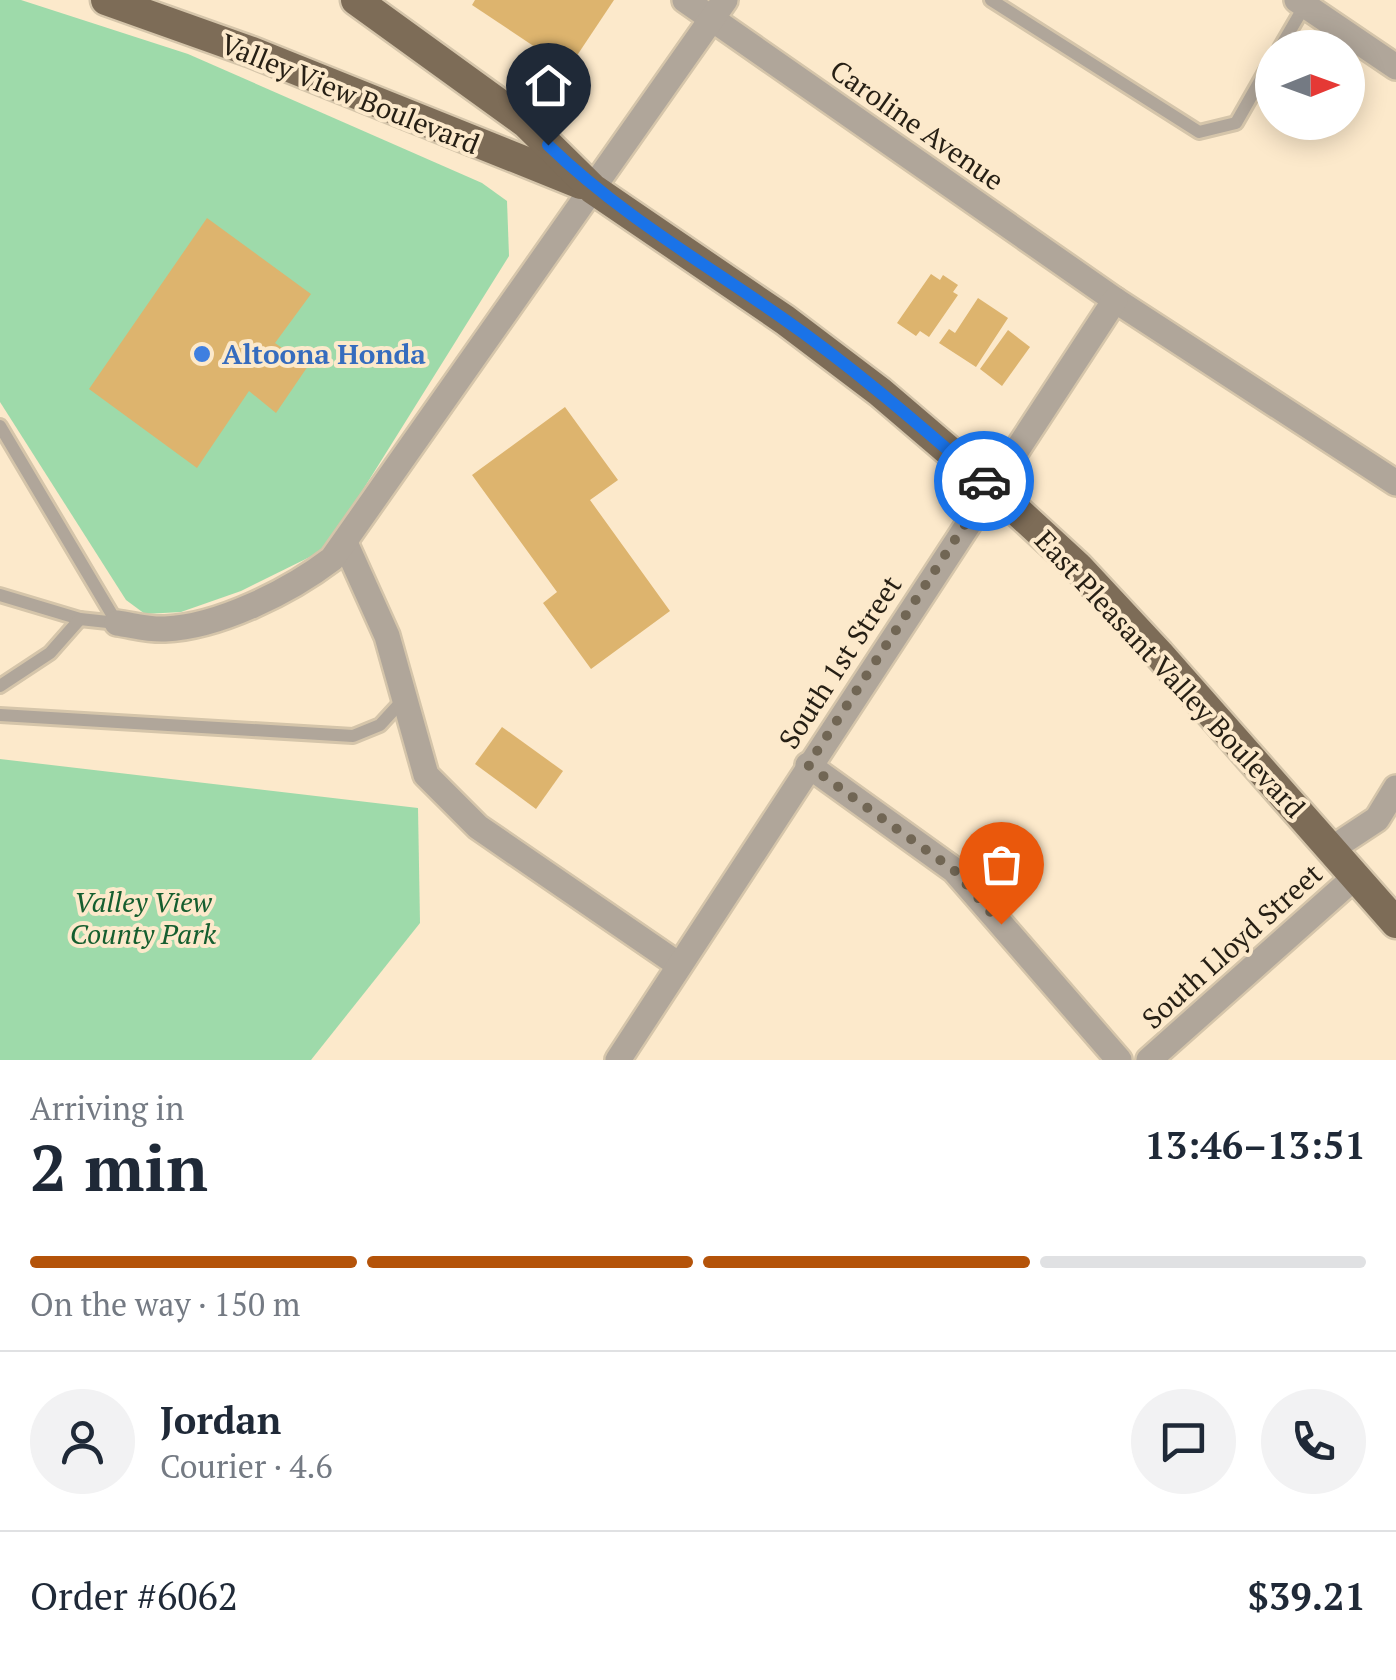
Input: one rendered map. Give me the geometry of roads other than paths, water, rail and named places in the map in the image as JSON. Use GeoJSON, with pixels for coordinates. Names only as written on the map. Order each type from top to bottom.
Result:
{"type":"FeatureCollection","features":[{"type":"Feature","properties":{"kind":"main road"},"geometry":{"type":"LineString","coordinates":[[356,0],[526,122],[593,189]]}},
{"type":"Feature","properties":{"kind":"main road","name":"Valley View Boulevard"},"geometry":{"type":"LineString","coordinates":[[116,2],[252,52],[593,189]]}},
{"type":"Feature","properties":{"kind":"main road","name":"East Pleasant Valley Boulevard"},"geometry":{"type":"LineString","coordinates":[[593,189],[785,320],[880,392],[990,486],[1078,567],[1396,924]]}},
{"type":"Feature","properties":{"kind":"street","name":"Caroline Avenue"},"geometry":{"type":"LineString","coordinates":[[684,0],[718,9],[1115,300],[1396,484]]}},
{"type":"Feature","properties":{"kind":"street"},"geometry":{"type":"LineString","coordinates":[[1303,2],[1396,66]]}},
{"type":"Feature","properties":{"kind":"street"},"geometry":{"type":"LineString","coordinates":[[117,623],[166,629],[256,604],[298,584],[346,545],[718,9]]}},
{"type":"Feature","properties":{"kind":"street","name":"South 1st Street"},"geometry":{"type":"LineString","coordinates":[[618,1060],[1115,300]]}},
{"type":"Feature","properties":{"kind":"street"},"geometry":{"type":"LineString","coordinates":[[346,545],[387,636],[426,775],[478,827],[679,965]]}},
{"type":"Feature","properties":{"kind":"street"},"geometry":{"type":"LineString","coordinates":[[808,765],[954,870],[1118,1060]]}},
{"type":"Feature","properties":{"kind":"street","name":"South Lloyd Street"},"geometry":{"type":"LineString","coordinates":[[1330,850],[1376,818],[1396,788]]}},
{"type":"Feature","properties":{"kind":"street","name":"South Lloyd Street"},"geometry":{"type":"LineString","coordinates":[[1149,1060],[1354,877]]}},
{"type":"Feature","properties":{"kind":"lane"},"geometry":{"type":"LineString","coordinates":[[991,0],[1198,132],[1236,123],[1255,90]]}},
{"type":"Feature","properties":{"kind":"lane"},"geometry":{"type":"LineString","coordinates":[[1289,30],[1303,2]]}},
{"type":"Feature","properties":{"kind":"lane"},"geometry":{"type":"LineString","coordinates":[[0,426],[117,623]]}},
{"type":"Feature","properties":{"kind":"lane"},"geometry":{"type":"LineString","coordinates":[[0,595],[80,619],[117,623]]}},
{"type":"Feature","properties":{"kind":"lane"},"geometry":{"type":"LineString","coordinates":[[0,686],[50,653],[80,619]]}},
{"type":"Feature","properties":{"kind":"lane"},"geometry":{"type":"LineString","coordinates":[[0,715],[353,736],[380,725],[403,700]]}},
{"type":"Feature","properties":{"kind":"place","name":"Altoona Honda"},"geometry":{"type":"Point","coordinates":[202,354]}},
{"type":"Feature","properties":{"kind":"park label","name":"Valley View County Park"},"geometry":{"type":"Point","coordinates":[143,918]}}]}
